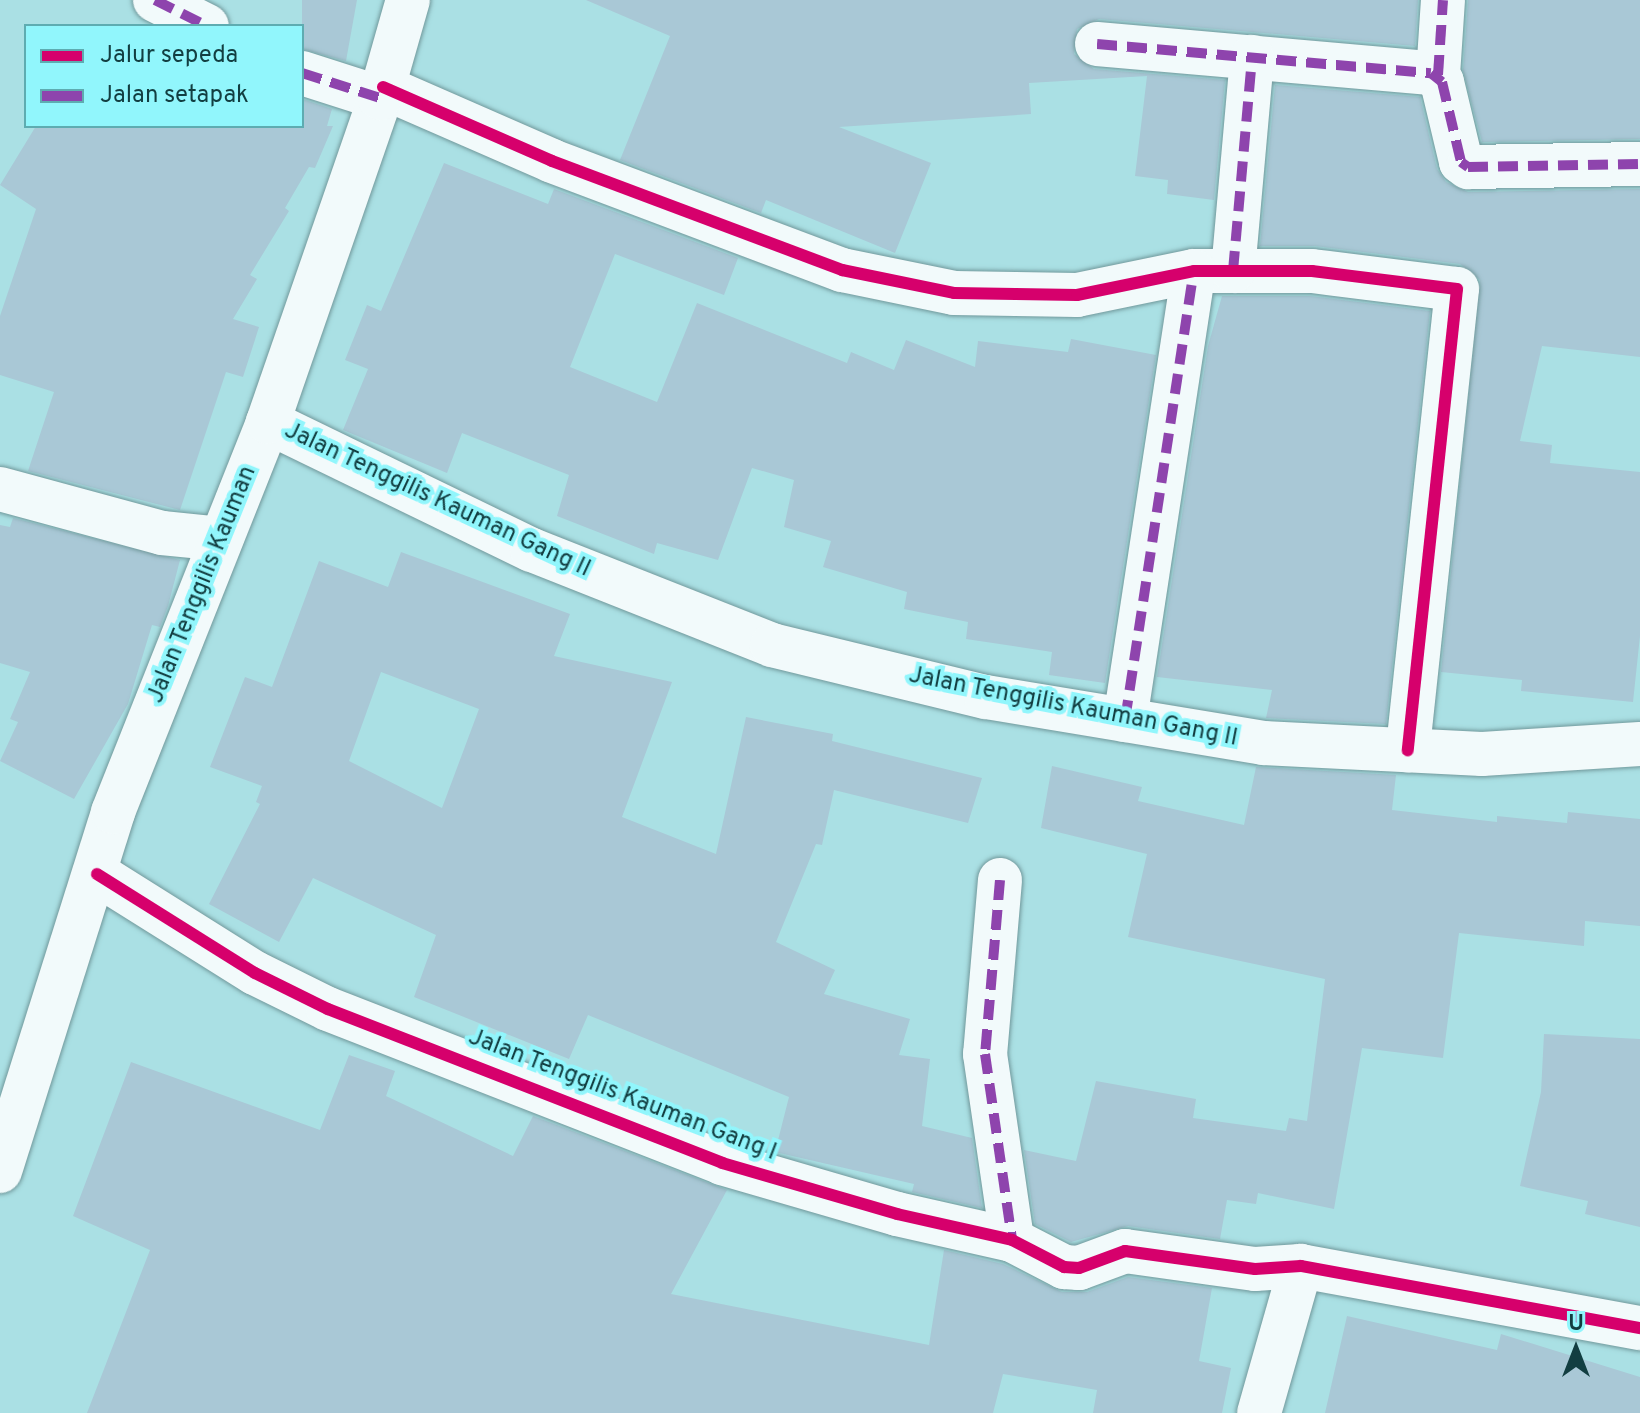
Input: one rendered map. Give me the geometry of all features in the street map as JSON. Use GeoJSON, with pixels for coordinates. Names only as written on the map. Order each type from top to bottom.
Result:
{"type":"FeatureCollection","features":[{"type":"Feature","properties":{"kind":"street"},"geometry":{"type":"LineString","coordinates":[[155,0],[203,24]]}},
{"type":"Feature","properties":{"kind":"street","name":"Jalan Tenggilis Kauman"},"geometry":{"type":"LineString","coordinates":[[0,1171],[97,874],[113,812],[268,422],[382,93],[408,0]]}},
{"type":"Feature","properties":{"kind":"street"},"geometry":{"type":"LineString","coordinates":[[1443,0],[1438,75],[1461,162],[1468,167],[1640,164]]}},
{"type":"Feature","properties":{"kind":"street"},"geometry":{"type":"LineString","coordinates":[[1097,44],[1438,75]]}},
{"type":"Feature","properties":{"kind":"street"},"geometry":{"type":"LineString","coordinates":[[1125,720],[1214,271],[1252,57]]}},
{"type":"Feature","properties":{"kind":"street"},"geometry":{"type":"LineString","coordinates":[[304,74],[382,93],[552,161],[842,270],[954,293],[1017,298],[1077,295],[1214,271],[1312,271],[1460,292],[1408,750]]}},
{"type":"Feature","properties":{"kind":"street","name":"Jalan Tenggilis Kauman Gang II"},"geometry":{"type":"LineString","coordinates":[[268,422],[532,550],[772,645],[986,697],[1263,743],[1482,754],[1640,744]]}},
{"type":"Feature","properties":{"kind":"street"},"geometry":{"type":"LineString","coordinates":[[0,489],[162,533],[221,539]]}},
{"type":"Feature","properties":{"kind":"street","name":"Jalan Tenggilis Kauman Gang I"},"geometry":{"type":"LineString","coordinates":[[97,874],[255,973],[328,1009],[722,1163],[897,1214],[1012,1240],[1071,1268],[1125,1251],[1255,1269],[1301,1266],[1640,1328]]}},
{"type":"Feature","properties":{"kind":"street"},"geometry":{"type":"LineString","coordinates":[[1000,880],[985,1054],[1012,1240]]}},
{"type":"Feature","properties":{"kind":"street"},"geometry":{"type":"LineString","coordinates":[[1259,1413],[1301,1266]]}},
{"type":"Feature","properties":{"kind":"building"},"geometry":{"type":"Polygon","coordinates":[[[302,0],[357,0],[346,61],[304,50],[302,0]]]}},
{"type":"Feature","properties":{"kind":"building"},"geometry":{"type":"Polygon","coordinates":[[[586,0],[1418,0],[1415,46],[1099,19],[1077,29],[1074,54],[1094,69],[1225,80],[1214,200],[1167,194],[1168,180],[1135,176],[1147,76],[1029,83],[1031,114],[839,127],[931,163],[895,253],[766,200],[761,213],[620,160],[670,36],[586,0]]]}},
{"type":"Feature","properties":{"kind":"building"},"geometry":{"type":"Polygon","coordinates":[[[1468,0],[1640,0],[1640,139],[1482,142],[1463,71],[1468,0]]]}},
{"type":"Feature","properties":{"kind":"building"},"geometry":{"type":"Polygon","coordinates":[[[1275,85],[1420,97],[1437,169],[1446,182],[1468,192],[1640,189],[1640,357],[1542,346],[1520,441],[1552,445],[1550,463],[1640,472],[1640,636],[1633,702],[1521,691],[1522,680],[1441,672],[1480,280],[1460,264],[1315,246],[1260,246],[1275,85]]]}},
{"type":"Feature","properties":{"kind":"building"},"geometry":{"type":"Polygon","coordinates":[[[304,100],[332,109],[327,126],[333,126],[315,168],[309,167],[285,208],[289,211],[250,275],[257,279],[233,319],[259,327],[243,377],[226,372],[180,510],[28,471],[54,392],[0,375],[0,316],[36,209],[0,185],[35,128],[304,128],[304,100]]]}},
{"type":"Feature","properties":{"kind":"building"},"geometry":{"type":"Polygon","coordinates":[[[444,163],[548,204],[554,189],[738,258],[724,295],[615,254],[570,367],[657,402],[697,303],[847,363],[851,352],[894,370],[906,340],[975,367],[978,341],[1068,352],[1071,339],[1156,355],[1105,683],[1049,675],[1052,652],[966,639],[968,622],[904,609],[907,592],[823,567],[831,541],[784,527],[794,480],[752,468],[718,560],[657,543],[654,554],[557,516],[569,475],[462,433],[447,473],[343,430],[368,369],[345,360],[367,305],[381,311],[444,163]]]}},
{"type":"Feature","properties":{"kind":"building"},"geometry":{"type":"Polygon","coordinates":[[[1222,296],[1310,296],[1430,311],[1386,724],[1266,718],[1272,690],[1157,677],[1208,346],[1222,296]]]}},
{"type":"Feature","properties":{"kind":"building"},"geometry":{"type":"Polygon","coordinates":[[[13,518],[180,560],[168,606],[160,627],[152,625],[128,704],[74,799],[0,761],[18,722],[10,719],[30,672],[0,663],[0,525],[10,527],[13,518]]]}},
{"type":"Feature","properties":{"kind":"building"},"geometry":{"type":"Polygon","coordinates":[[[401,552],[570,614],[554,656],[672,682],[622,817],[716,854],[746,717],[833,734],[832,741],[982,778],[968,823],[834,790],[822,845],[816,844],[776,942],[835,970],[824,994],[910,1019],[899,1055],[930,1059],[922,1126],[972,1138],[982,1208],[912,1192],[914,1184],[775,1152],[789,1097],[588,1015],[569,1059],[414,997],[436,935],[313,878],[279,942],[209,904],[260,804],[256,802],[262,786],[210,767],[245,677],[272,687],[319,561],[388,587],[401,552]],[[381,672],[349,761],[442,808],[479,709],[381,672]]]}},
{"type":"Feature","properties":{"kind":"building"},"geometry":{"type":"Polygon","coordinates":[[[1052,766],[1142,787],[1138,801],[1244,825],[1256,767],[1396,775],[1392,810],[1497,822],[1497,816],[1567,823],[1568,812],[1640,819],[1640,926],[1585,921],[1584,946],[1459,933],[1443,1058],[1362,1048],[1334,1209],[1258,1193],[1256,1204],[1227,1200],[1220,1239],[1128,1226],[1071,1242],[1035,1224],[1024,1150],[1076,1161],[1096,1081],[1196,1099],[1193,1118],[1286,1131],[1289,1118],[1307,1121],[1325,979],[1128,937],[1147,854],[1041,828],[1052,766]]]}},
{"type":"Feature","properties":{"kind":"building"},"geometry":{"type":"Polygon","coordinates":[[[1544,1034],[1640,1039],[1640,1227],[1585,1214],[1588,1201],[1520,1186],[1541,1092],[1544,1034]]]}},
{"type":"Feature","properties":{"kind":"building"},"geometry":{"type":"Polygon","coordinates":[[[349,1055],[395,1071],[386,1096],[513,1156],[533,1116],[727,1190],[671,1294],[929,1345],[944,1250],[1003,1264],[1062,1292],[1087,1292],[1128,1277],[1212,1288],[1199,1361],[1231,1368],[1222,1413],[1093,1413],[1097,1390],[1003,1374],[993,1413],[87,1413],[150,1250],[73,1216],[131,1062],[320,1130],[349,1055]]]}},
{"type":"Feature","properties":{"kind":"building"},"geometry":{"type":"Polygon","coordinates":[[[1347,1316],[1497,1350],[1501,1334],[1640,1377],[1640,1413],[1325,1413],[1347,1316]]]}},
{"type":"Feature","properties":{"kind":"marked path"},"geometry":{"type":"LineString","coordinates":[[155,0],[203,24]]}},
{"type":"Feature","properties":{"kind":"marked path"},"geometry":{"type":"LineString","coordinates":[[1438,75],[1443,0]]}},
{"type":"Feature","properties":{"kind":"marked path"},"geometry":{"type":"LineString","coordinates":[[1097,44],[1431,73],[1442,82],[1461,162],[1468,167],[1640,164]]}},
{"type":"Feature","properties":{"kind":"marked path"},"geometry":{"type":"LineString","coordinates":[[1233,271],[1252,57]]}},
{"type":"Feature","properties":{"kind":"marked path"},"geometry":{"type":"LineString","coordinates":[[304,74],[380,98]]}},
{"type":"Feature","properties":{"kind":"marked path"},"geometry":{"type":"LineString","coordinates":[[1125,720],[1194,271]]}},
{"type":"Feature","properties":{"kind":"marked path"},"geometry":{"type":"LineString","coordinates":[[1000,880],[985,1054],[1012,1240]]}},
{"type":"Feature","properties":{"kind":"cycle path"},"geometry":{"type":"LineString","coordinates":[[383,87],[552,161],[842,270],[954,293],[1077,295],[1194,271],[1312,271],[1457,289],[1408,750]]}},
{"type":"Feature","properties":{"kind":"cycle path"},"geometry":{"type":"LineString","coordinates":[[97,874],[255,973],[328,1009],[722,1163],[897,1214],[1012,1240],[1064,1267],[1079,1268],[1125,1251],[1255,1269],[1301,1266],[1640,1328]]}}]}
